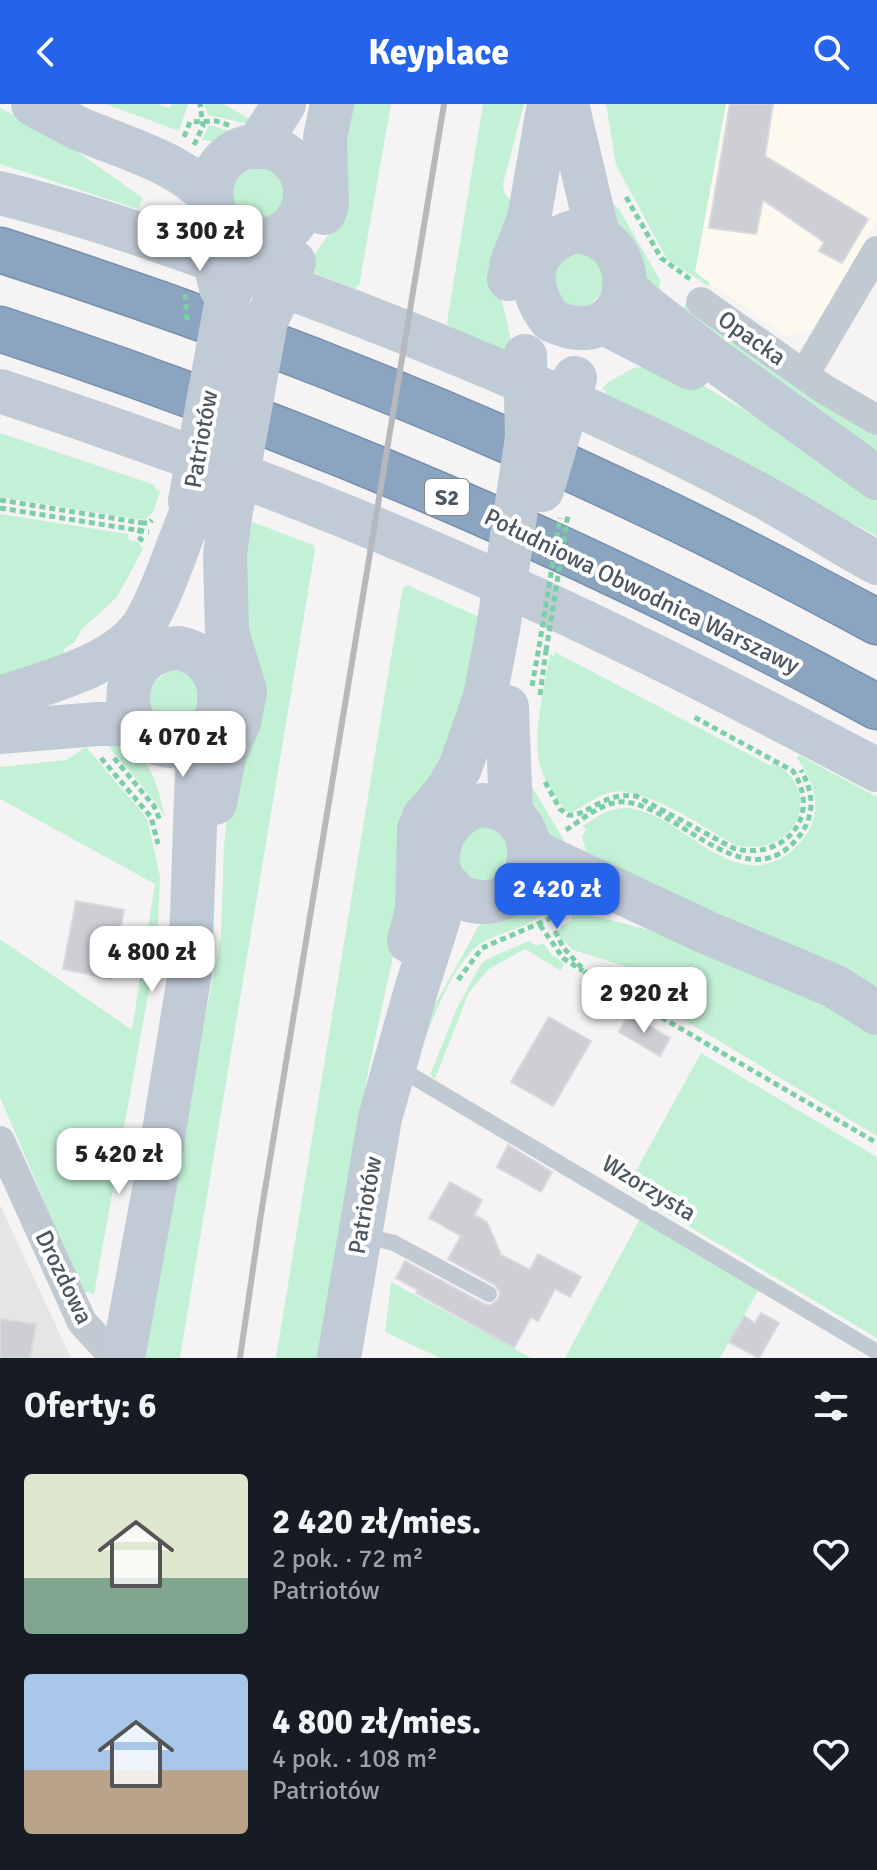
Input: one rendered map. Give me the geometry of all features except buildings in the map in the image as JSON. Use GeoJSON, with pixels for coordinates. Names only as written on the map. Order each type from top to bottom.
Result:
{"type":"FeatureCollection","features":[{"type":"Feature","properties":{"kind":"highway"},"geometry":{"type":"LineString","coordinates":[[0,250],[119,288],[266,342],[501,438],[655,508],[877,622]]}},
{"type":"Feature","properties":{"kind":"highway","name":"Południowa Obwodnica Warszawy"},"geometry":{"type":"LineString","coordinates":[[0,329],[260,420],[432,490],[627,579],[877,707]]}},
{"type":"Feature","properties":{"kind":"main road"},"geometry":{"type":"LineString","coordinates":[[33,104],[193,147],[260,155],[304,183],[303,206],[292,226],[232,235]]}},
{"type":"Feature","properties":{"kind":"main road"},"geometry":{"type":"LineString","coordinates":[[260,155],[284,104]]}},
{"type":"Feature","properties":{"kind":"main road"},"geometry":{"type":"LineString","coordinates":[[232,235],[211,189],[217,170],[260,155],[312,104]]}},
{"type":"Feature","properties":{"kind":"main road"},"geometry":{"type":"LineString","coordinates":[[78,115],[181,211],[232,235],[316,232],[327,204],[325,138],[332,104]]}},
{"type":"Feature","properties":{"kind":"main road"},"geometry":{"type":"LineString","coordinates":[[397,1060],[401,976],[417,910],[416,844],[419,830],[424,817],[445,793],[460,768],[485,697],[521,639],[527,437],[550,367],[520,322],[509,284],[509,272],[529,219],[549,104]]}},
{"type":"Feature","properties":{"kind":"main road"},"geometry":{"type":"LineString","coordinates":[[559,104],[561,199],[578,236],[618,256],[607,312],[577,329],[551,320],[533,290],[532,275],[538,259],[578,236]]}},
{"type":"Feature","properties":{"kind":"main road"},"geometry":{"type":"LineString","coordinates":[[567,104],[578,236]]}},
{"type":"Feature","properties":{"kind":"main road"},"geometry":{"type":"LineString","coordinates":[[0,193],[60,208],[163,242],[472,361],[692,460],[877,563]]}},
{"type":"Feature","properties":{"kind":"main road","name":"Patriotów"},"geometry":{"type":"LineString","coordinates":[[182,653],[208,562],[191,516],[225,310],[234,277],[232,235]]}},
{"type":"Feature","properties":{"kind":"main road","name":"Patriotów"},"geometry":{"type":"LineString","coordinates":[[191,516],[254,293],[232,235]]}},
{"type":"Feature","properties":{"kind":"main road"},"geometry":{"type":"LineString","coordinates":[[607,312],[701,374],[873,475]]}},
{"type":"Feature","properties":{"kind":"main road","name":"Patriotów"},"geometry":{"type":"LineString","coordinates":[[550,367],[607,312]]}},
{"type":"Feature","properties":{"kind":"main road","name":"Patriotów"},"geometry":{"type":"LineString","coordinates":[[339,1358],[380,1118],[397,1060],[458,941],[493,858],[507,707],[556,497],[551,320]]}},
{"type":"Feature","properties":{"kind":"main road"},"geometry":{"type":"LineString","coordinates":[[0,391],[197,458],[416,546],[641,650],[877,770]]}},
{"type":"Feature","properties":{"kind":"main road"},"geometry":{"type":"LineString","coordinates":[[0,698],[75,672],[112,653],[133,637],[146,622],[191,516],[225,555],[227,632],[245,691],[244,707],[221,770],[158,1168],[124,1356]]}},
{"type":"Feature","properties":{"kind":"main road"},"geometry":{"type":"LineString","coordinates":[[0,732],[137,736],[216,719],[221,696],[212,669],[182,653],[143,660],[130,680],[128,700],[137,736],[174,807],[192,948]]}},
{"type":"Feature","properties":{"kind":"main road"},"geometry":{"type":"LineString","coordinates":[[0,712],[92,695],[130,680]]}},
{"type":"Feature","properties":{"kind":"main road"},"geometry":{"type":"LineString","coordinates":[[493,858],[551,894],[708,933],[821,980],[877,1013]]}},
{"type":"Feature","properties":{"kind":"street","name":"Opacka"},"geometry":{"type":"LineString","coordinates":[[804,375],[877,251]]}},
{"type":"Feature","properties":{"kind":"street","name":"Opacka"},"geometry":{"type":"LineString","coordinates":[[698,292],[804,375],[877,420]]}},
{"type":"Feature","properties":{"kind":"street","name":"Drozdowa"},"geometry":{"type":"LineString","coordinates":[[0,1141],[82,1322],[104,1346],[124,1356]]}},
{"type":"Feature","properties":{"kind":"lane","name":"Wzorzysta"},"geometry":{"type":"LineString","coordinates":[[397,1060],[877,1352]]}},
{"type":"Feature","properties":{"kind":"lane"},"geometry":{"type":"LineString","coordinates":[[359,1234],[394,1243],[489,1294]]}},
{"type":"Feature","properties":{"kind":"path"},"geometry":{"type":"LineString","coordinates":[[620,187],[661,258],[698,292]]}},
{"type":"Feature","properties":{"kind":"path"},"geometry":{"type":"LineString","coordinates":[[151,211],[232,235]]}},
{"type":"Feature","properties":{"kind":"path"},"geometry":{"type":"LineString","coordinates":[[674,268],[675,280]]}},
{"type":"Feature","properties":{"kind":"path"},"geometry":{"type":"LineString","coordinates":[[183,285],[187,334]]}},
{"type":"Feature","properties":{"kind":"path"},"geometry":{"type":"LineString","coordinates":[[521,639],[556,497]]}},
{"type":"Feature","properties":{"kind":"path"},"geometry":{"type":"LineString","coordinates":[[0,500],[142,523],[191,516]]}},
{"type":"Feature","properties":{"kind":"path"},"geometry":{"type":"LineString","coordinates":[[0,508],[139,530],[191,516]]}},
{"type":"Feature","properties":{"kind":"path"},"geometry":{"type":"LineString","coordinates":[[142,523],[138,537],[147,544],[147,551]]}},
{"type":"Feature","properties":{"kind":"path"},"geometry":{"type":"LineString","coordinates":[[137,736],[100,741],[154,806],[162,844],[151,817],[137,736]]}},
{"type":"Feature","properties":{"kind":"path"},"geometry":{"type":"LineString","coordinates":[[454,989],[469,962],[482,948],[540,925],[549,919],[556,906]]}},
{"type":"Feature","properties":{"kind":"path"},"geometry":{"type":"LineString","coordinates":[[540,925],[563,958],[587,974],[877,1143]]}},
{"type":"Feature","properties":{"kind":"path"},"geometry":{"type":"LineString","coordinates":[[555,931],[563,947],[587,974]]}},
{"type":"Feature","properties":{"kind":"shaded area"},"geometry":{"type":"Polygon","coordinates":[[[726,104],[877,104],[877,221],[815,328],[788,336],[695,273],[726,104]]]}},
{"type":"Feature","properties":{"kind":"shaded area"},"geometry":{"type":"Polygon","coordinates":[[[0,1205],[71,1358],[0,1358],[0,1205]]]}},
{"type":"Feature","properties":{"kind":"green space"},"geometry":{"type":"Polygon","coordinates":[[[106,104],[157,104],[169,108],[172,104],[188,104],[179,131],[106,104]]]}},
{"type":"Feature","properties":{"kind":"green space"},"geometry":{"type":"Polygon","coordinates":[[[204,104],[223,104],[250,119],[249,124],[208,115],[204,104]]]}},
{"type":"Feature","properties":{"kind":"green space"},"geometry":{"type":"Polygon","coordinates":[[[347,104],[391,104],[356,289],[307,270],[307,265],[331,231],[347,104]]]}},
{"type":"Feature","properties":{"kind":"green space"},"geometry":{"type":"Polygon","coordinates":[[[483,104],[524,104],[503,184],[504,192],[511,201],[500,292],[513,349],[509,352],[448,326],[447,322],[483,104]]]}},
{"type":"Feature","properties":{"kind":"green space"},"geometry":{"type":"Polygon","coordinates":[[[606,104],[726,104],[695,272],[710,283],[708,286],[667,259],[616,165],[606,104]]]}},
{"type":"Feature","properties":{"kind":"green space"},"geometry":{"type":"Polygon","coordinates":[[[0,108],[52,134],[143,198],[138,209],[0,164],[0,108]]]}},
{"type":"Feature","properties":{"kind":"green space"},"geometry":{"type":"Polygon","coordinates":[[[209,125],[250,137],[225,143],[202,140],[209,125]]]}},
{"type":"Feature","properties":{"kind":"green space"},"geometry":{"type":"Polygon","coordinates":[[[260,167],[280,175],[288,195],[280,215],[260,223],[240,215],[232,195],[240,175],[260,167]]]}},
{"type":"Feature","properties":{"kind":"green space"},"geometry":{"type":"Polygon","coordinates":[[[609,200],[619,209],[660,280],[659,299],[619,238],[609,200]]]}},
{"type":"Feature","properties":{"kind":"green space"},"geometry":{"type":"Polygon","coordinates":[[[580,253],[597,262],[604,281],[597,298],[587,307],[560,303],[550,270],[555,262],[580,253]]]}},
{"type":"Feature","properties":{"kind":"green space"},"geometry":{"type":"Polygon","coordinates":[[[687,303],[877,432],[877,456],[677,318],[687,303]]]}},
{"type":"Feature","properties":{"kind":"green space"},"geometry":{"type":"Polygon","coordinates":[[[651,355],[758,418],[877,498],[877,536],[604,395],[606,391],[602,389],[608,382],[636,367],[642,368],[651,355]]]}},
{"type":"Feature","properties":{"kind":"green space"},"geometry":{"type":"Polygon","coordinates":[[[0,433],[155,485],[155,489],[160,491],[153,512],[145,520],[0,497],[0,433]]]}},
{"type":"Feature","properties":{"kind":"green space"},"geometry":{"type":"Polygon","coordinates":[[[0,514],[128,534],[129,540],[138,542],[143,549],[117,597],[81,630],[75,642],[64,649],[65,664],[0,686],[0,514]]]}},
{"type":"Feature","properties":{"kind":"green space"},"geometry":{"type":"Polygon","coordinates":[[[245,519],[313,545],[315,550],[180,1358],[138,1358],[221,936],[224,847],[244,647],[245,519]]]}},
{"type":"Feature","properties":{"kind":"green space"},"geometry":{"type":"Polygon","coordinates":[[[407,585],[486,620],[402,915],[369,1067],[317,1358],[276,1358],[388,675],[403,587],[407,585]]]}},
{"type":"Feature","properties":{"kind":"green space"},"geometry":{"type":"Polygon","coordinates":[[[555,652],[771,766],[773,762],[789,775],[798,789],[800,805],[797,820],[788,833],[774,842],[756,847],[735,845],[675,810],[626,792],[607,793],[573,812],[566,811],[543,774],[538,749],[543,693],[550,654],[554,656],[555,652]]]}},
{"type":"Feature","properties":{"kind":"green space"},"geometry":{"type":"Polygon","coordinates":[[[174,670],[196,678],[200,714],[180,726],[159,716],[150,698],[154,682],[166,672],[174,670]]]}},
{"type":"Feature","properties":{"kind":"green space"},"geometry":{"type":"Polygon","coordinates":[[[105,742],[120,745],[141,758],[154,778],[165,817],[157,804],[105,742]]]}},
{"type":"Feature","properties":{"kind":"green space"},"geometry":{"type":"Polygon","coordinates":[[[86,747],[147,818],[160,877],[157,945],[94,1294],[82,1291],[0,1097],[0,939],[132,1030],[155,884],[0,799],[0,767],[66,760],[86,747]]]}},
{"type":"Feature","properties":{"kind":"green space"},"geometry":{"type":"Polygon","coordinates":[[[799,755],[877,797],[877,990],[586,852],[582,836],[586,830],[583,826],[607,812],[627,808],[663,820],[704,847],[733,861],[759,865],[779,859],[800,843],[813,820],[815,796],[797,758],[799,755]]]}},
{"type":"Feature","properties":{"kind":"green space"},"geometry":{"type":"Polygon","coordinates":[[[530,783],[565,842],[567,854],[535,823],[530,783]]]}},
{"type":"Feature","properties":{"kind":"green space"},"geometry":{"type":"Polygon","coordinates":[[[483,825],[501,832],[511,858],[494,880],[474,881],[459,868],[458,840],[483,825]]]}},
{"type":"Feature","properties":{"kind":"green space"},"geometry":{"type":"Polygon","coordinates":[[[525,903],[550,906],[536,919],[488,939],[469,954],[450,982],[415,1062],[431,1012],[478,927],[486,920],[525,903]]]}},
{"type":"Feature","properties":{"kind":"green space"},"geometry":{"type":"Polygon","coordinates":[[[574,911],[657,932],[754,967],[877,1033],[877,1136],[654,1002],[631,993],[622,982],[628,967],[573,950],[559,937],[559,929],[571,920],[574,911]]]}},
{"type":"Feature","properties":{"kind":"green space"},"geometry":{"type":"Polygon","coordinates":[[[529,941],[537,946],[543,943],[552,955],[564,963],[561,971],[525,949],[489,969],[469,992],[435,1079],[430,1075],[457,1008],[481,964],[529,941]]]}},
{"type":"Feature","properties":{"kind":"green space"},"geometry":{"type":"Polygon","coordinates":[[[701,1053],[877,1157],[877,1338],[626,1189],[701,1053]]]}},
{"type":"Feature","properties":{"kind":"green space"},"geometry":{"type":"Polygon","coordinates":[[[640,1219],[759,1289],[720,1358],[565,1358],[640,1219]]]}},
{"type":"Feature","properties":{"kind":"green space"},"geometry":{"type":"Polygon","coordinates":[[[391,1282],[531,1358],[440,1358],[385,1332],[391,1282]]]}},
{"type":"Feature","properties":{"kind":"railway"},"geometry":{"type":"LineString","coordinates":[[240,1358],[444,104]]}}]}
